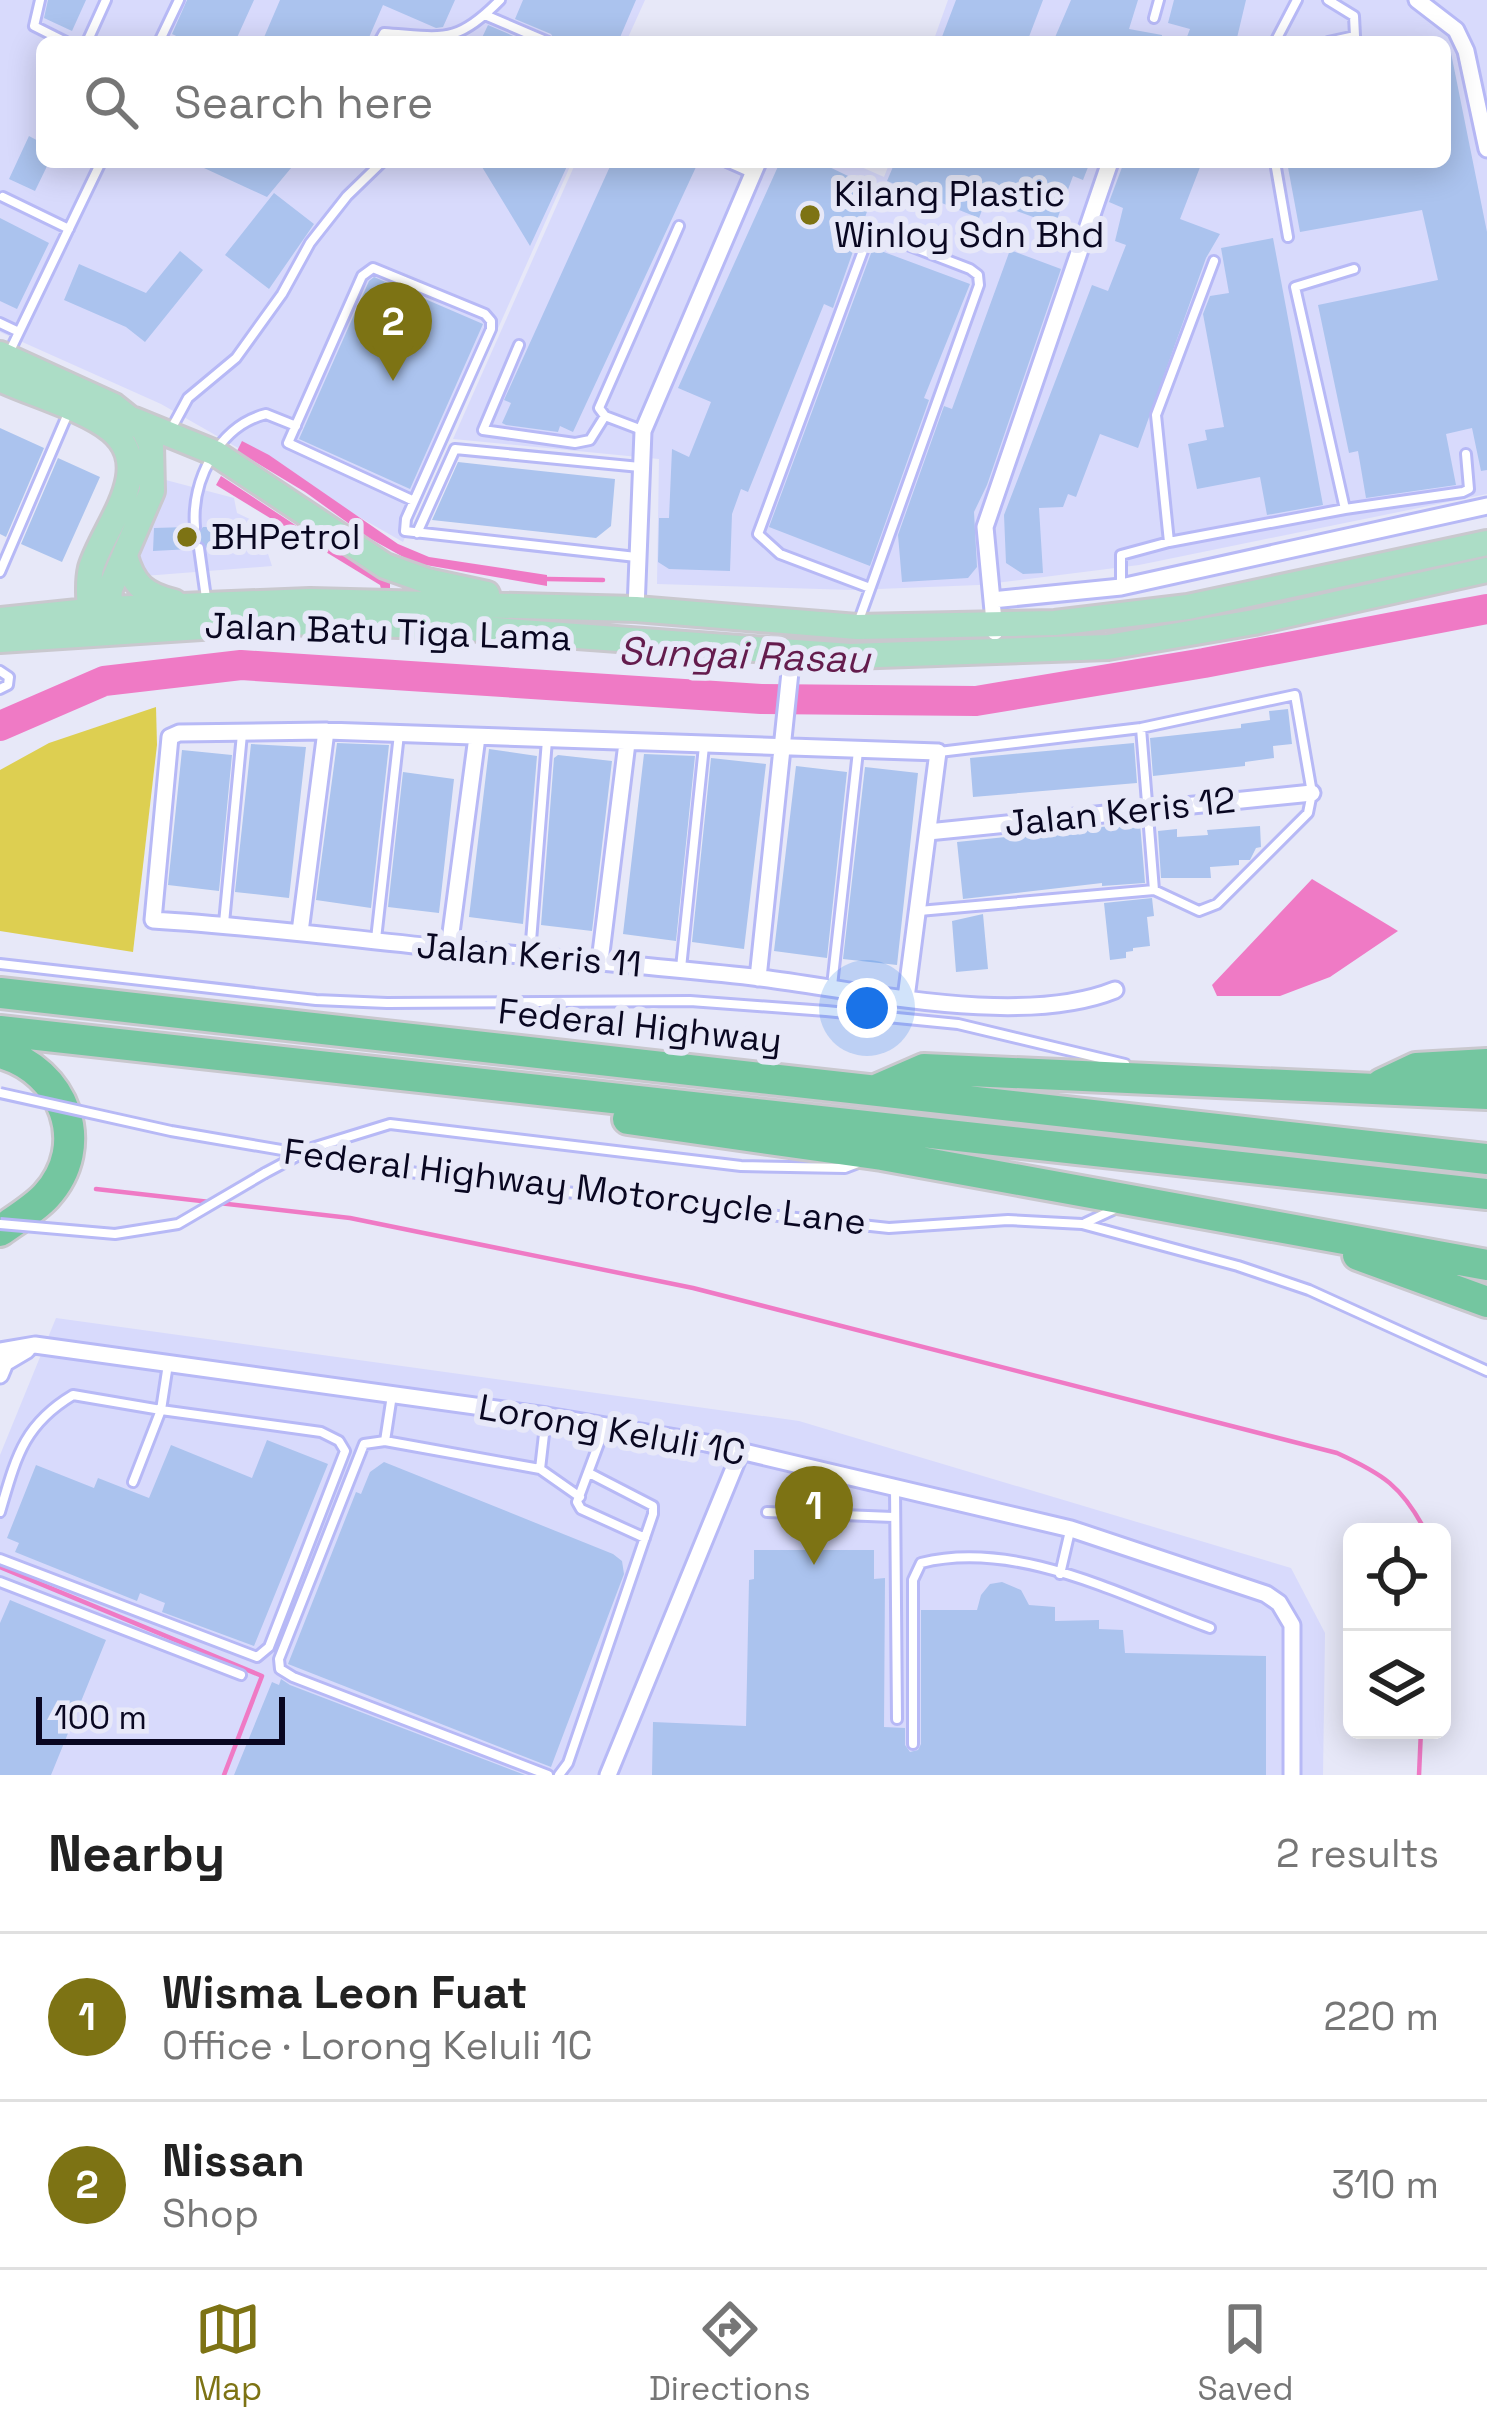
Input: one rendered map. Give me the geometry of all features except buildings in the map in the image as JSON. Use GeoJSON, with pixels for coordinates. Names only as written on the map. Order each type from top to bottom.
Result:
{"type":"FeatureCollection","features":[{"type":"Feature","properties":{"kind":"highway","name":"Federal Highway"},"geometry":{"type":"LineString","coordinates":[[0,994],[1487,1159]]}},
{"type":"Feature","properties":{"kind":"highway"},"geometry":{"type":"LineString","coordinates":[[0,1031],[1487,1194]]}},
{"type":"Feature","properties":{"kind":"highway"},"geometry":{"type":"LineString","coordinates":[[0,1053],[38,1071],[58,1091],[71,1127],[68,1159],[45,1198],[0,1227]]}},
{"type":"Feature","properties":{"kind":"highway"},"geometry":{"type":"LineString","coordinates":[[1377,1087],[1416,1068],[1487,1064]]}},
{"type":"Feature","properties":{"kind":"highway"},"geometry":{"type":"LineString","coordinates":[[872,1091],[924,1069],[1487,1094]]}},
{"type":"Feature","properties":{"kind":"highway"},"geometry":{"type":"LineString","coordinates":[[476,1086],[657,1126],[882,1155],[1487,1265]]}},
{"type":"Feature","properties":{"kind":"highway"},"geometry":{"type":"LineString","coordinates":[[1302,1232],[1487,1302]]}},
{"type":"Feature","properties":{"kind":"main road"},"geometry":{"type":"LineString","coordinates":[[3,375],[105,425],[124,446],[129,462],[129,482],[90,570],[63,599],[38,615]]}},
{"type":"Feature","properties":{"kind":"main road"},"geometry":{"type":"LineString","coordinates":[[3,375],[114,406],[144,430],[151,445],[154,476],[148,503],[99,621]]}},
{"type":"Feature","properties":{"kind":"main road"},"geometry":{"type":"LineString","coordinates":[[134,420],[214,454],[385,566],[427,581],[548,607]]}},
{"type":"Feature","properties":{"kind":"main road","name":"Jalan Batu Tiga Lama"},"geometry":{"type":"LineString","coordinates":[[0,640],[198,606],[310,602],[636,609],[857,627],[993,612],[1105,619],[1188,607],[1487,543]]}},
{"type":"Feature","properties":{"kind":"main road"},"geometry":{"type":"LineString","coordinates":[[125,556],[130,574],[144,591],[198,606]]}},
{"type":"Feature","properties":{"kind":"main road"},"geometry":{"type":"LineString","coordinates":[[90,570],[99,621]]}},
{"type":"Feature","properties":{"kind":"main road","name":"Jalan Batu Tiga Lama"},"geometry":{"type":"LineString","coordinates":[[0,620],[38,615],[99,621],[440,626],[850,656],[997,652],[1108,647],[1186,636],[1487,570]]}},
{"type":"Feature","properties":{"kind":"street"},"geometry":{"type":"LineString","coordinates":[[1417,0],[1456,30],[1466,51],[1487,149]]}},
{"type":"Feature","properties":{"kind":"street"},"geometry":{"type":"LineString","coordinates":[[636,609],[643,431],[756,168]]}},
{"type":"Feature","properties":{"kind":"street"},"geometry":{"type":"LineString","coordinates":[[997,652],[985,527],[1108,168]]}},
{"type":"Feature","properties":{"kind":"street"},"geometry":{"type":"LineString","coordinates":[[993,612],[1487,506]]}},
{"type":"Feature","properties":{"kind":"street"},"geometry":{"type":"LineString","coordinates":[[758,978],[792,653]]}},
{"type":"Feature","properties":{"kind":"street"},"geometry":{"type":"LineString","coordinates":[[242,733],[326,731],[938,752],[906,998]]}},
{"type":"Feature","properties":{"kind":"street"},"geometry":{"type":"LineString","coordinates":[[301,932],[326,731]]}},
{"type":"Feature","properties":{"kind":"street","name":"Jalan Keris 11"},"geometry":{"type":"LineString","coordinates":[[242,733],[170,737],[151,919],[681,969],[906,998],[1052,1004],[1115,990]]}},
{"type":"Feature","properties":{"kind":"street"},"geometry":{"type":"LineString","coordinates":[[448,949],[477,737]]}},
{"type":"Feature","properties":{"kind":"street"},"geometry":{"type":"LineString","coordinates":[[600,961],[628,743]]}},
{"type":"Feature","properties":{"kind":"street","name":"Jalan Keris 12"},"geometry":{"type":"LineString","coordinates":[[928,832],[1312,793]]}},
{"type":"Feature","properties":{"kind":"street"},"geometry":{"type":"LineString","coordinates":[[0,1375],[5,1363],[34,1345]]}},
{"type":"Feature","properties":{"kind":"street","name":"Lorong Keluli 1C"},"geometry":{"type":"LineString","coordinates":[[0,1351],[34,1345],[547,1416],[741,1451],[1070,1529],[1266,1594],[1286,1612],[1292,1625],[1292,1775]]}},
{"type":"Feature","properties":{"kind":"street"},"geometry":{"type":"LineString","coordinates":[[608,1775],[741,1451]]}},
{"type":"Feature","properties":{"kind":"lane"},"geometry":{"type":"LineString","coordinates":[[40,0],[34,26],[54,36]]}},
{"type":"Feature","properties":{"kind":"lane"},"geometry":{"type":"LineString","coordinates":[[90,36],[106,0]]}},
{"type":"Feature","properties":{"kind":"lane"},"geometry":{"type":"LineString","coordinates":[[162,36],[179,0]]}},
{"type":"Feature","properties":{"kind":"lane"},"geometry":{"type":"LineString","coordinates":[[452,36],[475,26],[500,0]]}},
{"type":"Feature","properties":{"kind":"lane"},"geometry":{"type":"LineString","coordinates":[[1154,18],[1159,0]]}},
{"type":"Feature","properties":{"kind":"lane"},"geometry":{"type":"LineString","coordinates":[[1278,36],[1297,0]]}},
{"type":"Feature","properties":{"kind":"lane"},"geometry":{"type":"LineString","coordinates":[[1328,0],[1354,16],[1355,36]]}},
{"type":"Feature","properties":{"kind":"lane"},"geometry":{"type":"LineString","coordinates":[[485,15],[534,36]]}},
{"type":"Feature","properties":{"kind":"lane"},"geometry":{"type":"LineString","coordinates":[[382,36],[422,36]]}},
{"type":"Feature","properties":{"kind":"lane"},"geometry":{"type":"LineString","coordinates":[[3,375],[98,168]]}},
{"type":"Feature","properties":{"kind":"lane"},"geometry":{"type":"LineString","coordinates":[[169,434],[188,398],[236,358],[282,295],[310,243],[376,168]]}},
{"type":"Feature","properties":{"kind":"lane"},"geometry":{"type":"LineString","coordinates":[[1275,168],[1288,237]]}},
{"type":"Feature","properties":{"kind":"lane"},"geometry":{"type":"LineString","coordinates":[[3,197],[69,229]]}},
{"type":"Feature","properties":{"kind":"lane"},"geometry":{"type":"LineString","coordinates":[[643,431],[605,416],[599,408],[679,226]]}},
{"type":"Feature","properties":{"kind":"lane"},"geometry":{"type":"LineString","coordinates":[[857,627],[980,285],[978,274],[970,269],[892,239],[867,240],[758,534],[780,554],[870,588]]}},
{"type":"Feature","properties":{"kind":"lane"},"geometry":{"type":"LineString","coordinates":[[1169,542],[1156,415],[1214,261]]}},
{"type":"Feature","properties":{"kind":"lane"},"geometry":{"type":"LineString","coordinates":[[414,501],[288,442],[366,271],[373,268],[485,314],[491,328],[405,531],[638,557]]}},
{"type":"Feature","properties":{"kind":"lane"},"geometry":{"type":"LineString","coordinates":[[1345,508],[1294,286],[1354,268]]}},
{"type":"Feature","properties":{"kind":"lane"},"geometry":{"type":"LineString","coordinates":[[0,322],[20,332]]}},
{"type":"Feature","properties":{"kind":"lane"},"geometry":{"type":"LineString","coordinates":[[519,345],[483,426],[485,432],[575,443],[590,440],[605,416]]}},
{"type":"Feature","properties":{"kind":"lane"},"geometry":{"type":"LineString","coordinates":[[0,572],[70,410]]}},
{"type":"Feature","properties":{"kind":"lane"},"geometry":{"type":"LineString","coordinates":[[195,527],[199,489],[214,454],[234,426],[266,414],[296,426]]}},
{"type":"Feature","properties":{"kind":"lane"},"geometry":{"type":"LineString","coordinates":[[417,533],[455,449],[640,467]]}},
{"type":"Feature","properties":{"kind":"lane"},"geometry":{"type":"LineString","coordinates":[[1121,587],[1121,555],[1345,508],[1463,492],[1469,489],[1466,454]]}},
{"type":"Feature","properties":{"kind":"lane"},"geometry":{"type":"LineString","coordinates":[[198,606],[199,548]]}},
{"type":"Feature","properties":{"kind":"lane"},"geometry":{"type":"LineString","coordinates":[[0,671],[9,677],[8,685],[0,689]]}},
{"type":"Feature","properties":{"kind":"lane"},"geometry":{"type":"LineString","coordinates":[[918,911],[1154,890],[1198,910],[1216,904],[1308,813],[1312,793],[1297,696],[1141,728],[938,752]]}},
{"type":"Feature","properties":{"kind":"lane"},"geometry":{"type":"LineString","coordinates":[[1141,728],[1154,890]]}},
{"type":"Feature","properties":{"kind":"lane"},"geometry":{"type":"LineString","coordinates":[[224,923],[242,733]]}},
{"type":"Feature","properties":{"kind":"lane"},"geometry":{"type":"LineString","coordinates":[[376,940],[399,734]]}},
{"type":"Feature","properties":{"kind":"lane"},"geometry":{"type":"LineString","coordinates":[[530,956],[547,740]]}},
{"type":"Feature","properties":{"kind":"lane"},"geometry":{"type":"LineString","coordinates":[[681,969],[704,746]]}},
{"type":"Feature","properties":{"kind":"lane"},"geometry":{"type":"LineString","coordinates":[[832,988],[858,751]]}},
{"type":"Feature","properties":{"kind":"lane"},"geometry":{"type":"LineString","coordinates":[[0,964],[316,1000],[690,1001],[958,1024],[1193,1080]]}},
{"type":"Feature","properties":{"kind":"lane","name":"Federal Highway Motorcycle Lane"},"geometry":{"type":"LineString","coordinates":[[0,1093],[172,1131],[410,1172],[621,1199],[890,1228],[1008,1220],[1082,1224],[1309,1290],[1487,1371]]}},
{"type":"Feature","properties":{"kind":"lane"},"geometry":{"type":"LineString","coordinates":[[0,1227],[115,1234],[178,1224],[313,1148],[349,1133],[390,1124],[741,1166],[845,1168],[882,1155]]}},
{"type":"Feature","properties":{"kind":"lane"},"geometry":{"type":"LineString","coordinates":[[1082,1224],[1133,1201]]}},
{"type":"Feature","properties":{"kind":"lane"},"geometry":{"type":"LineString","coordinates":[[133,1482],[161,1410],[168,1363]]}},
{"type":"Feature","properties":{"kind":"lane"},"geometry":{"type":"LineString","coordinates":[[386,1442],[392,1394]]}},
{"type":"Feature","properties":{"kind":"lane"},"geometry":{"type":"LineString","coordinates":[[0,1512],[22,1443],[41,1416],[73,1395],[321,1432],[339,1441],[345,1451],[269,1647],[257,1657],[0,1559]]}},
{"type":"Feature","properties":{"kind":"lane"},"geometry":{"type":"LineString","coordinates":[[540,1469],[547,1416]]}},
{"type":"Feature","properties":{"kind":"lane"},"geometry":{"type":"LineString","coordinates":[[606,1426],[577,1502],[581,1509],[645,1538]]}},
{"type":"Feature","properties":{"kind":"lane"},"geometry":{"type":"LineString","coordinates":[[548,1775],[280,1669],[283,1645],[364,1444],[386,1442],[540,1469],[580,1497]]}},
{"type":"Feature","properties":{"kind":"lane"},"geometry":{"type":"LineString","coordinates":[[559,1775],[568,1762],[653,1506],[591,1474]]}},
{"type":"Feature","properties":{"kind":"lane"},"geometry":{"type":"LineString","coordinates":[[895,1486],[897,1719]]}},
{"type":"Feature","properties":{"kind":"lane"},"geometry":{"type":"LineString","coordinates":[[767,1512],[893,1517]]}},
{"type":"Feature","properties":{"kind":"lane"},"geometry":{"type":"LineString","coordinates":[[1060,1574],[1070,1529]]}},
{"type":"Feature","properties":{"kind":"lane"},"geometry":{"type":"LineString","coordinates":[[913,1744],[913,1580],[921,1563],[1002,1559],[1060,1574],[1210,1628]]}},
{"type":"Feature","properties":{"kind":"lane"},"geometry":{"type":"LineString","coordinates":[[0,1582],[242,1675]]}},
{"type":"Feature","properties":{"kind":"shaded area"},"geometry":{"type":"Polygon","coordinates":[[[0,0],[645,0],[629,36],[36,36],[36,168],[569,168],[403,542],[161,404],[0,332],[0,0]]]}},
{"type":"Feature","properties":{"kind":"shaded area"},"geometry":{"type":"Polygon","coordinates":[[[948,0],[1487,0],[1487,494],[1139,565],[979,585],[853,590],[657,584],[659,459],[453,439],[573,168],[864,168],[884,177],[888,168],[1451,168],[1451,36],[935,36],[948,0]]]}},
{"type":"Feature","properties":{"kind":"shaded area"},"geometry":{"type":"Polygon","coordinates":[[[242,441],[398,544],[429,557],[547,575],[547,586],[414,563],[237,451],[242,441]]]}},
{"type":"Feature","properties":{"kind":"shaded area"},"geometry":{"type":"Polygon","coordinates":[[[221,476],[324,544],[390,580],[390,591],[216,485],[221,476]]]}},
{"type":"Feature","properties":{"kind":"shaded area"},"geometry":{"type":"Polygon","coordinates":[[[162,479],[234,498],[237,513],[258,523],[272,566],[144,576],[136,549],[162,479]]]}},
{"type":"Feature","properties":{"kind":"shaded area"},"geometry":{"type":"Polygon","coordinates":[[[156,707],[157,745],[133,952],[0,931],[0,770],[49,743],[156,707]]]}},
{"type":"Feature","properties":{"kind":"shaded area"},"geometry":{"type":"Polygon","coordinates":[[[1312,879],[1398,931],[1330,977],[1280,996],[1217,996],[1212,985],[1312,879]]]}},
{"type":"Feature","properties":{"kind":"shaded area"},"geometry":{"type":"Polygon","coordinates":[[[56,1318],[799,1421],[1291,1568],[1325,1633],[1323,1775],[0,1775],[0,1455],[56,1318]]]}},
{"type":"Feature","properties":{"kind":"waterway"},"geometry":{"type":"LineString","coordinates":[[547,579],[603,580]]}},
{"type":"Feature","properties":{"kind":"waterway","name":"Sungai Rasau"},"geometry":{"type":"LineString","coordinates":[[0,726],[104,681],[241,665],[761,699],[976,701],[1487,609]]}},
{"type":"Feature","properties":{"kind":"waterway"},"geometry":{"type":"LineString","coordinates":[[96,1189],[350,1218],[693,1288],[1337,1453],[1390,1483],[1420,1523]]}},
{"type":"Feature","properties":{"kind":"waterway"},"geometry":{"type":"LineString","coordinates":[[0,1567],[262,1676],[224,1775]]}},
{"type":"Feature","properties":{"kind":"waterway"},"geometry":{"type":"LineString","coordinates":[[1419,1775],[1421,1739]]}},
{"type":"Feature","properties":{"kind":"place","name":"Kilang Plastic Winloy Sdn Bhd"},"geometry":{"type":"Point","coordinates":[810,215]}},
{"type":"Feature","properties":{"kind":"place","name":"Nissan"},"geometry":{"type":"Point","coordinates":[393,381]}},
{"type":"Feature","properties":{"kind":"place","name":"BHPetrol"},"geometry":{"type":"Point","coordinates":[187,537]}},
{"type":"Feature","properties":{"kind":"place","name":"Wisma Leon Fuat"},"geometry":{"type":"Point","coordinates":[814,1565]}}]}
